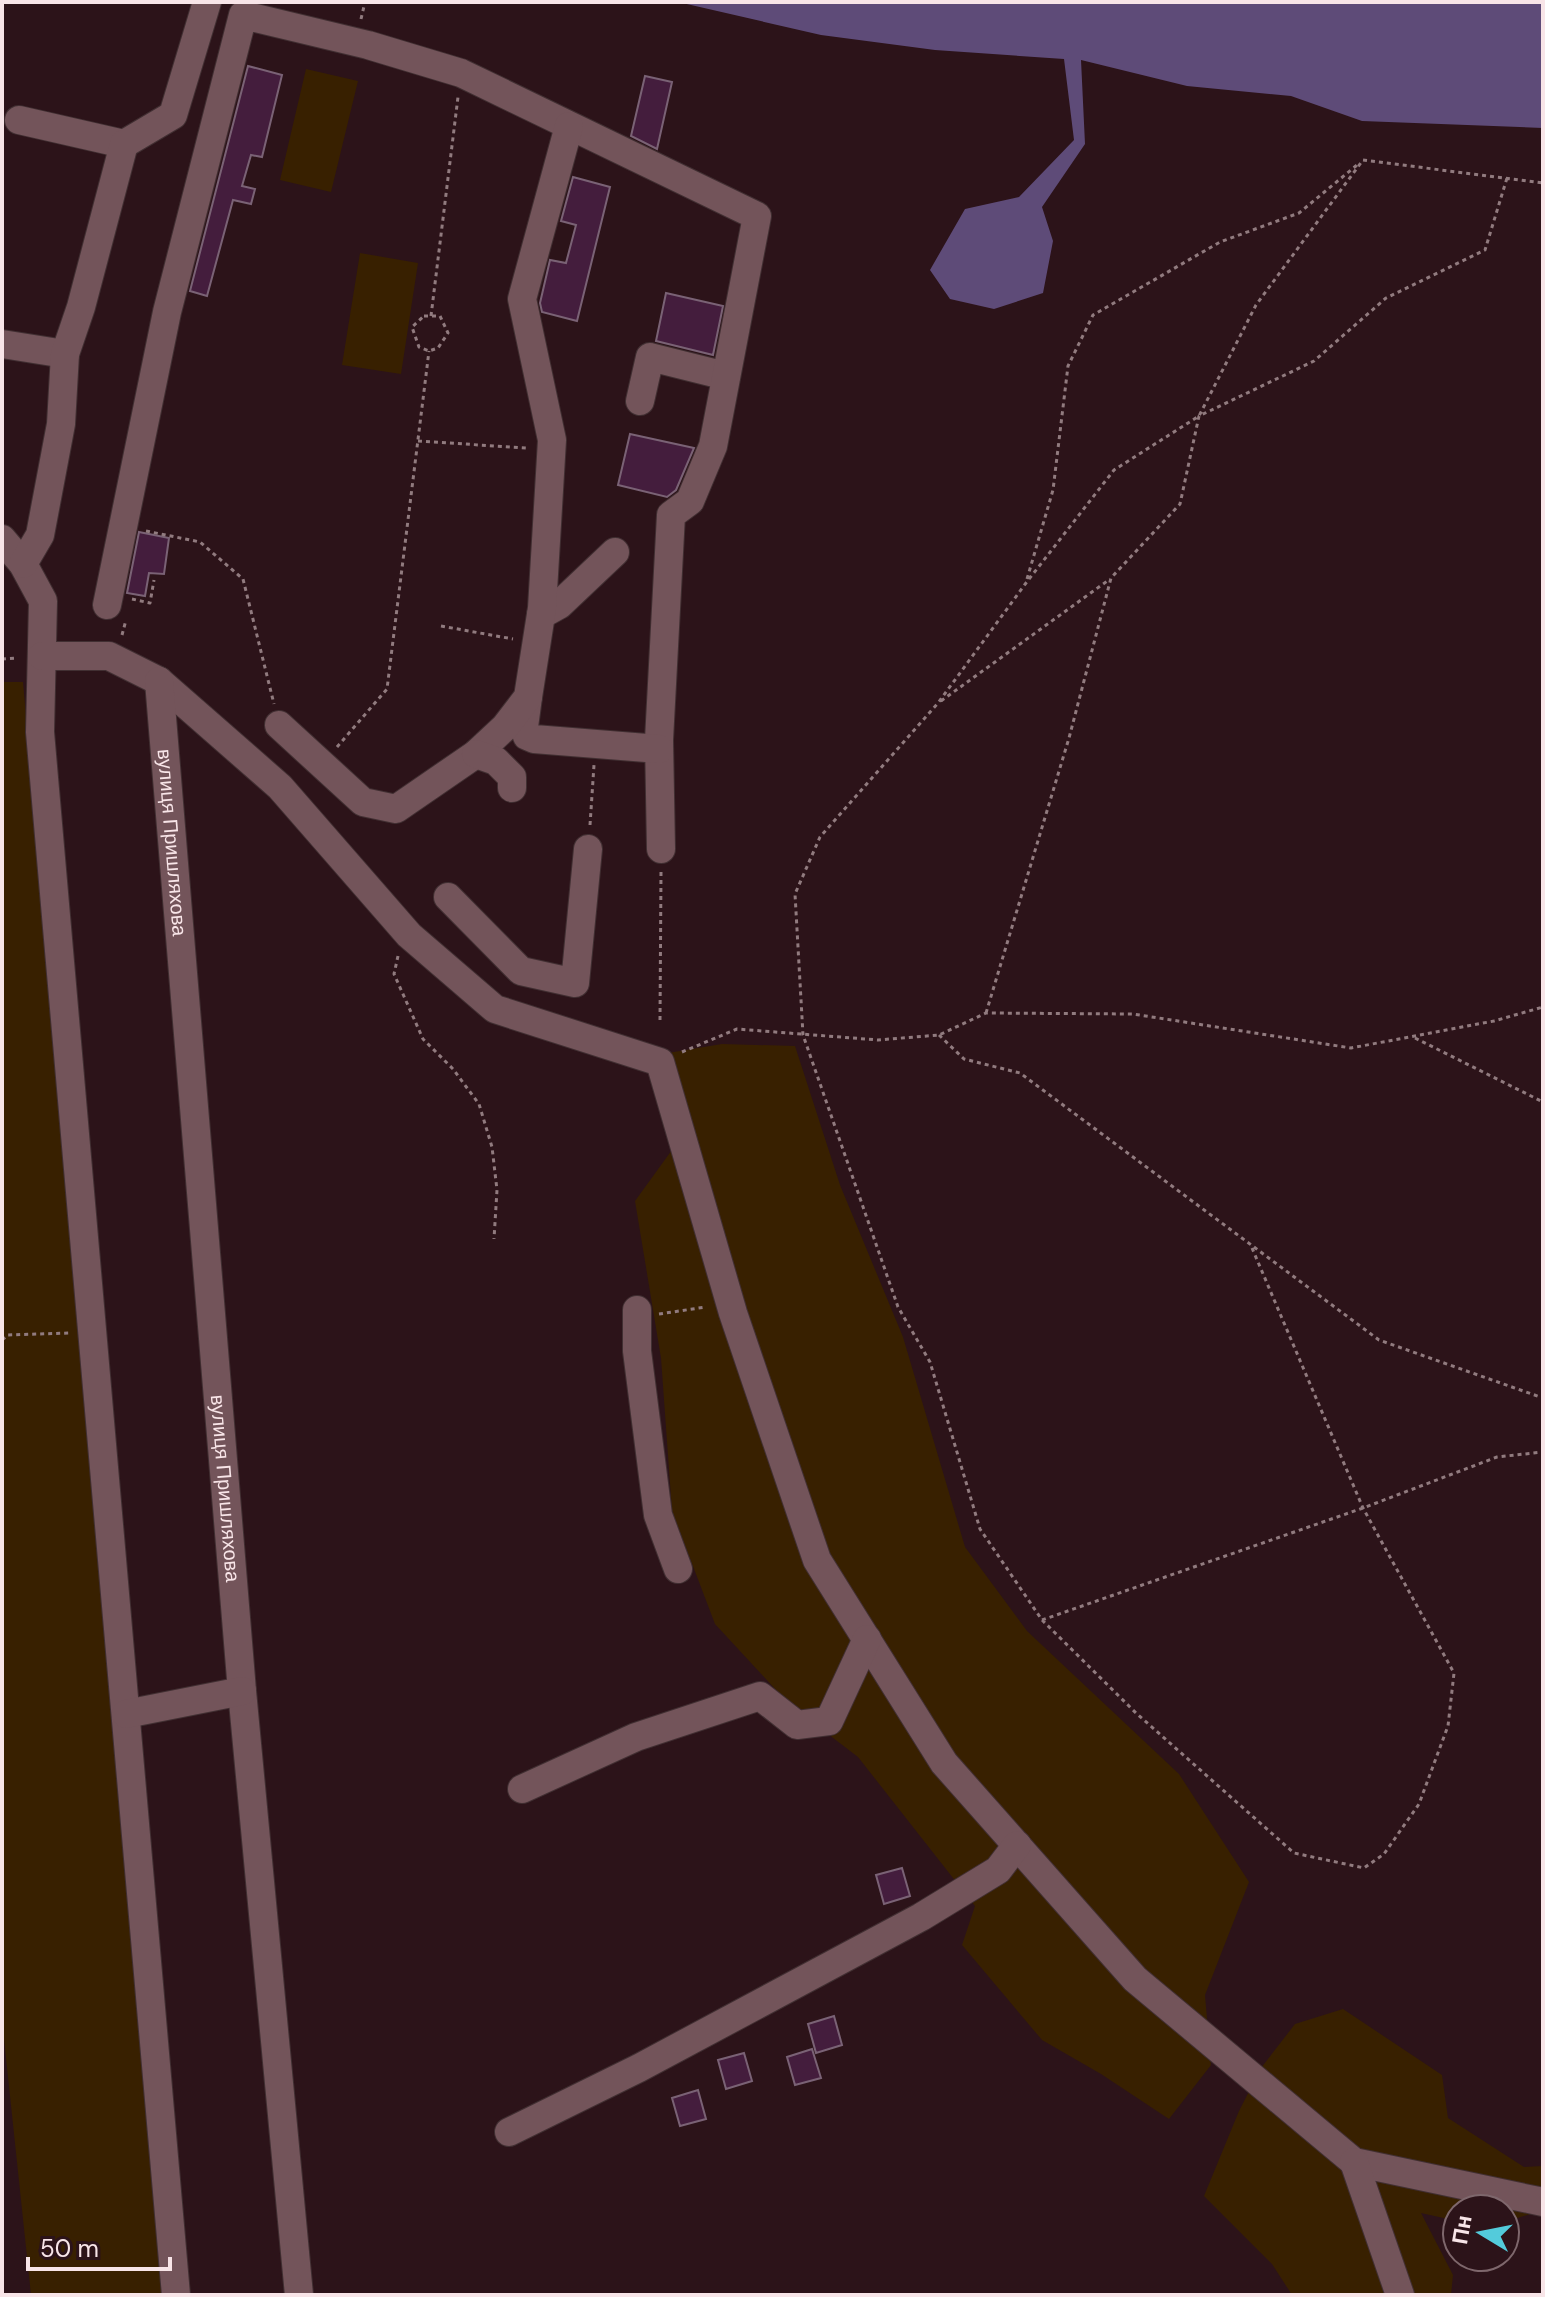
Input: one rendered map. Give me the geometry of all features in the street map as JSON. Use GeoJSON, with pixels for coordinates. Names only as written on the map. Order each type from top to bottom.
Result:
{"type":"FeatureCollection","features":[{"type":"Feature","properties":{"kind":"street"},"geometry":{"type":"LineString","coordinates":[[19,120],[124,144],[173,115],[207,2]]}},
{"type":"Feature","properties":{"kind":"street"},"geometry":{"type":"LineString","coordinates":[[107,605],[167,312],[243,15],[368,45],[461,73],[757,216],[713,446],[690,501],[671,515],[659,749],[661,849]]}},
{"type":"Feature","properties":{"kind":"street"},"geometry":{"type":"LineString","coordinates":[[569,126],[522,299],[552,440],[541,615],[524,727],[527,736],[534,739],[659,749]]}},
{"type":"Feature","properties":{"kind":"street"},"geometry":{"type":"LineString","coordinates":[[23,564],[40,535],[61,424],[65,354],[81,307],[124,144]]}},
{"type":"Feature","properties":{"kind":"street"},"geometry":{"type":"LineString","coordinates":[[2,344],[65,354]]}},
{"type":"Feature","properties":{"kind":"street"},"geometry":{"type":"LineString","coordinates":[[640,401],[650,357],[726,376]]}},
{"type":"Feature","properties":{"kind":"street"},"geometry":{"type":"LineString","coordinates":[[2,539],[23,564],[43,601],[40,732],[176,2295]]}},
{"type":"Feature","properties":{"kind":"street"},"geometry":{"type":"LineString","coordinates":[[541,615],[559,605],[615,552]]}},
{"type":"Feature","properties":{"kind":"street"},"geometry":{"type":"LineString","coordinates":[[42,656],[109,656],[159,681],[280,787],[409,935],[495,1009],[660,1062],[731,1305],[817,1560],[944,1763],[1135,1979],[1354,2162],[1543,2202]]}},
{"type":"Feature","properties":{"kind":"street","name":"вулиця Пришляхова"},"geometry":{"type":"LineString","coordinates":[[159,681],[242,1691],[299,2295]]}},
{"type":"Feature","properties":{"kind":"street"},"geometry":{"type":"LineString","coordinates":[[279,725],[363,802],[396,809],[476,754],[505,727],[528,697]]}},
{"type":"Feature","properties":{"kind":"street"},"geometry":{"type":"LineString","coordinates":[[476,754],[496,761],[512,777],[512,788]]}},
{"type":"Feature","properties":{"kind":"street"},"geometry":{"type":"LineString","coordinates":[[280,787],[316,759]]}},
{"type":"Feature","properties":{"kind":"street"},"geometry":{"type":"LineString","coordinates":[[448,897],[521,971],[575,983],[588,849]]}},
{"type":"Feature","properties":{"kind":"street"},"geometry":{"type":"LineString","coordinates":[[637,1317],[637,1351],[658,1515],[678,1569]]}},
{"type":"Feature","properties":{"kind":"street"},"geometry":{"type":"LineString","coordinates":[[522,1789],[636,1737],[760,1696],[797,1725],[829,1721],[867,1639]]}},
{"type":"Feature","properties":{"kind":"street"},"geometry":{"type":"LineString","coordinates":[[126,1714],[242,1691]]}},
{"type":"Feature","properties":{"kind":"street"},"geometry":{"type":"LineString","coordinates":[[509,2132],[639,2068],[921,1917],[998,1870],[1017,1845]]}},
{"type":"Feature","properties":{"kind":"street"},"geometry":{"type":"LineString","coordinates":[[1354,2162],[1400,2295]]}},
{"type":"Feature","properties":{"kind":"path"},"geometry":{"type":"LineString","coordinates":[[431,316],[461,73]]}},
{"type":"Feature","properties":{"kind":"path"},"geometry":{"type":"LineString","coordinates":[[938,703],[1111,578],[1180,504],[1199,416],[1256,305],[1363,160]]}},
{"type":"Feature","properties":{"kind":"path"},"geometry":{"type":"LineString","coordinates":[[1026,583],[1053,490],[1068,366],[1093,315],[1220,242],[1299,213],[1363,160],[1543,183]]}},
{"type":"Feature","properties":{"kind":"path"},"geometry":{"type":"LineString","coordinates":[[1252,1248],[1363,1508],[1454,1673],[1448,1726],[1419,1804],[1384,1854],[1364,1868],[1294,1853],[1136,1713],[1042,1620],[980,1529],[930,1362],[898,1307],[803,1035],[795,894],[820,837],[938,703],[1114,470],[1199,416],[1314,361],[1386,298],[1485,250],[1507,178]]}},
{"type":"Feature","properties":{"kind":"path"},"geometry":{"type":"LineString","coordinates":[[424,316],[440,316],[448,333],[438,348],[429,351],[419,347],[412,327],[424,316]]}},
{"type":"Feature","properties":{"kind":"path"},"geometry":{"type":"LineString","coordinates":[[316,759],[387,689],[429,351]]}},
{"type":"Feature","properties":{"kind":"path"},"geometry":{"type":"LineString","coordinates":[[417,441],[537,449],[552,440]]}},
{"type":"Feature","properties":{"kind":"path"},"geometry":{"type":"LineString","coordinates":[[123,526],[200,542],[243,579],[279,725]]}},
{"type":"Feature","properties":{"kind":"path"},"geometry":{"type":"LineString","coordinates":[[986,1013],[1069,738],[1111,578]]}},
{"type":"Feature","properties":{"kind":"path"},"geometry":{"type":"LineString","coordinates":[[109,656],[123,633],[131,599],[150,603],[154,580]]}},
{"type":"Feature","properties":{"kind":"path"},"geometry":{"type":"LineString","coordinates":[[441,626],[537,643]]}},
{"type":"Feature","properties":{"kind":"path"},"geometry":{"type":"LineString","coordinates":[[588,849],[596,744]]}},
{"type":"Feature","properties":{"kind":"path"},"geometry":{"type":"LineString","coordinates":[[660,1020],[661,849]]}},
{"type":"Feature","properties":{"kind":"path"},"geometry":{"type":"LineString","coordinates":[[409,935],[399,951],[394,974],[423,1039],[453,1069],[479,1104],[492,1147],[496,1175],[494,1239]]}},
{"type":"Feature","properties":{"kind":"path"},"geometry":{"type":"LineString","coordinates":[[660,1062],[737,1029],[878,1040],[939,1035],[986,1013],[1133,1014],[1351,1048],[1415,1038],[1543,1007]]}},
{"type":"Feature","properties":{"kind":"path"},"geometry":{"type":"LineString","coordinates":[[939,1035],[964,1059],[1020,1073],[1379,1340],[1543,1398]]}},
{"type":"Feature","properties":{"kind":"path"},"geometry":{"type":"LineString","coordinates":[[1415,1038],[1543,1102]]}},
{"type":"Feature","properties":{"kind":"path"},"geometry":{"type":"LineString","coordinates":[[637,1317],[731,1305]]}},
{"type":"Feature","properties":{"kind":"path"},"geometry":{"type":"LineString","coordinates":[[2,1340],[8,1335],[92,1331]]}},
{"type":"Feature","properties":{"kind":"path"},"geometry":{"type":"LineString","coordinates":[[1042,1620],[1363,1508],[1497,1457],[1543,1452]]}},
{"type":"Feature","properties":{"kind":"shaded area"},"geometry":{"type":"Polygon","coordinates":[[[678,2],[1543,2],[1543,128],[1362,121],[1291,96],[1187,86],[1081,60],[1085,144],[1042,207],[1053,241],[1043,293],[994,309],[950,299],[930,270],[965,209],[1019,197],[1074,140],[1064,59],[935,50],[821,35],[678,2]]]}},
{"type":"Feature","properties":{"kind":"shaded area"},"geometry":{"type":"Polygon","coordinates":[[[306,69],[358,81],[331,192],[280,180],[306,69]]]}},
{"type":"Feature","properties":{"kind":"shaded area"},"geometry":{"type":"Polygon","coordinates":[[[360,253],[418,263],[401,374],[342,365],[360,253]]]}},
{"type":"Feature","properties":{"kind":"shaded area"},"geometry":{"type":"Polygon","coordinates":[[[2,682],[23,682],[165,2295],[31,2295],[2,2020],[2,682]]]}},
{"type":"Feature","properties":{"kind":"shaded area"},"geometry":{"type":"Polygon","coordinates":[[[722,1044],[795,1046],[840,1185],[903,1337],[965,1547],[1027,1631],[1179,1774],[1249,1882],[1205,1995],[1211,2065],[1169,2119],[1042,2040],[962,1945],[975,1906],[858,1757],[790,1705],[715,1624],[672,1511],[661,1358],[635,1201],[677,1143],[656,1055],[722,1044]]]}},
{"type":"Feature","properties":{"kind":"shaded area"},"geometry":{"type":"Polygon","coordinates":[[[1343,2009],[1442,2075],[1448,2118],[1524,2167],[1543,2166],[1543,2210],[1521,2217],[1521,2193],[1441,2193],[1441,2217],[1421,2213],[1441,2252],[1441,2273],[1453,2275],[1451,2295],[1292,2295],[1272,2264],[1204,2196],[1239,2111],[1261,2068],[1295,2024],[1343,2009]]]}},
{"type":"Feature","properties":{"kind":"building"},"geometry":{"type":"Polygon","coordinates":[[[248,66],[282,75],[262,157],[251,155],[242,186],[255,189],[251,204],[233,200],[207,296],[190,291],[248,66]]]}},
{"type":"Feature","properties":{"kind":"building"},"geometry":{"type":"Polygon","coordinates":[[[645,76],[672,82],[657,149],[631,136],[645,76]]]}},
{"type":"Feature","properties":{"kind":"building"},"geometry":{"type":"Polygon","coordinates":[[[573,177],[610,187],[577,321],[542,312],[540,303],[550,260],[566,263],[576,225],[561,221],[573,177]]]}},
{"type":"Feature","properties":{"kind":"building"},"geometry":{"type":"Polygon","coordinates":[[[666,293],[723,306],[713,355],[656,341],[666,293]]]}},
{"type":"Feature","properties":{"kind":"building"},"geometry":{"type":"Polygon","coordinates":[[[630,434],[694,448],[676,490],[667,497],[618,485],[630,434]]]}},
{"type":"Feature","properties":{"kind":"building"},"geometry":{"type":"Polygon","coordinates":[[[139,532],[169,538],[164,574],[149,573],[145,596],[127,593],[139,532]]]}},
{"type":"Feature","properties":{"kind":"building"},"geometry":{"type":"Polygon","coordinates":[[[902,1868],[910,1896],[884,1904],[876,1875],[902,1868]]]}},
{"type":"Feature","properties":{"kind":"building"},"geometry":{"type":"Polygon","coordinates":[[[834,2016],[842,2045],[816,2053],[808,2024],[834,2016]]]}},
{"type":"Feature","properties":{"kind":"building"},"geometry":{"type":"Polygon","coordinates":[[[812,2049],[821,2078],[795,2085],[787,2057],[812,2049]]]}},
{"type":"Feature","properties":{"kind":"building"},"geometry":{"type":"Polygon","coordinates":[[[744,2053],[752,2081],[726,2089],[718,2060],[744,2053]]]}},
{"type":"Feature","properties":{"kind":"building"},"geometry":{"type":"Polygon","coordinates":[[[698,2090],[706,2119],[680,2126],[672,2098],[698,2090]]]}}]}
